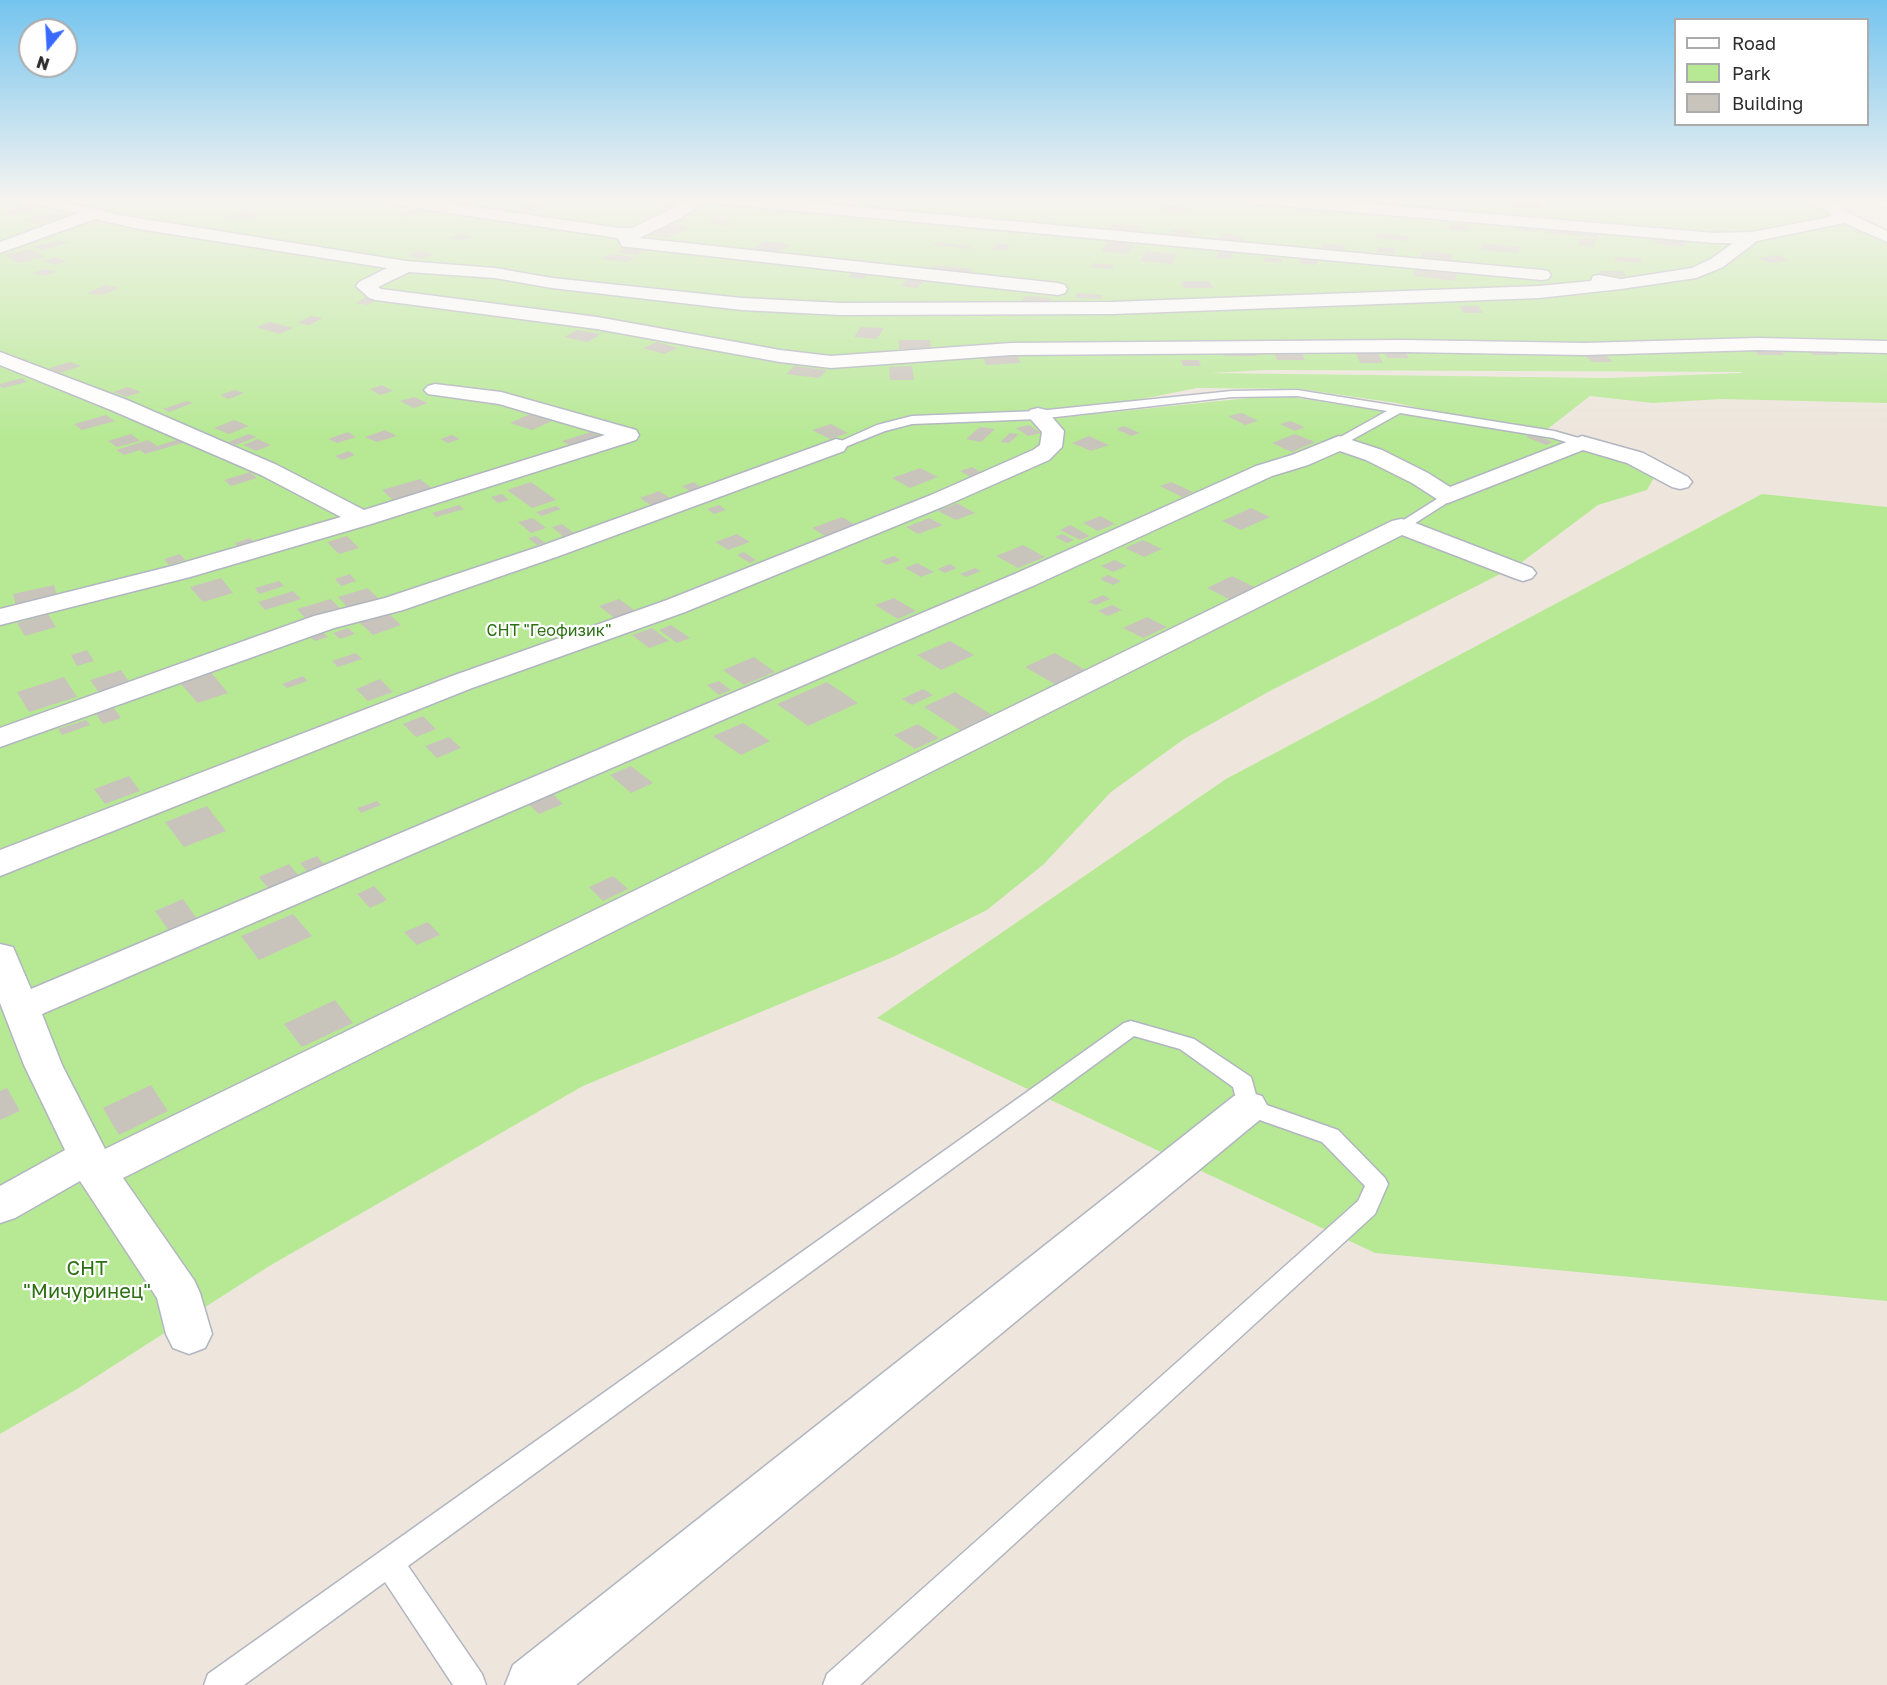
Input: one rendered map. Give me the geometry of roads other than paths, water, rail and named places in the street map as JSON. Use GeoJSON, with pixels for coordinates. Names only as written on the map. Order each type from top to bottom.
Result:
{"type":"FeatureCollection","features":[{"type":"Feature","properties":{"kind":"street"},"geometry":{"type":"LineString","coordinates":[[382,278],[365,286],[376,294],[597,323],[780,356],[831,362],[1011,349],[1404,346],[1586,349],[1758,344],[1887,346]]}},
{"type":"Feature","properties":{"kind":"street"},"geometry":{"type":"LineString","coordinates":[[521,278],[742,304],[841,309],[1135,307],[1539,292],[1664,278]]}},
{"type":"Feature","properties":{"kind":"street"},"geometry":{"type":"LineString","coordinates":[[957,278],[1062,289],[1060,308]]}},
{"type":"Feature","properties":{"kind":"street"},"geometry":{"type":"LineString","coordinates":[[1566,278],[1621,284]]}},
{"type":"Feature","properties":{"kind":"street"},"geometry":{"type":"LineString","coordinates":[[0,358],[118,405],[268,470],[363,519]]}},
{"type":"Feature","properties":{"kind":"street"},"geometry":{"type":"LineString","coordinates":[[0,617],[181,572],[363,519],[628,435],[501,398],[435,390]]}},
{"type":"Feature","properties":{"kind":"street"},"geometry":{"type":"LineString","coordinates":[[0,865],[7,859],[462,682],[676,606],[939,500],[1041,455],[1051,447],[1053,430],[1038,415]]}},
{"type":"Feature","properties":{"kind":"street"},"geometry":{"type":"LineString","coordinates":[[21,1008],[1026,579],[1264,471],[1300,460],[1339,442],[1374,455],[1420,478],[1448,496],[1582,443],[1635,459],[1680,482]]}},
{"type":"Feature","properties":{"kind":"street"},"geometry":{"type":"LineString","coordinates":[[0,738],[324,622],[394,604],[550,551],[836,446]]}},
{"type":"Feature","properties":{"kind":"street"},"geometry":{"type":"LineString","coordinates":[[0,1206],[92,1164],[1401,526],[1523,573]]}},
{"type":"Feature","properties":{"kind":"street"},"geometry":{"type":"LineString","coordinates":[[0,956],[43,1065],[92,1164],[178,1293],[189,1334]]}},
{"type":"Feature","properties":{"kind":"street"},"geometry":{"type":"LineString","coordinates":[[532,1685],[1248,1107]]}},
{"type":"Feature","properties":{"kind":"lane"},"geometry":{"type":"LineString","coordinates":[[836,446],[881,428],[912,420],[1038,415],[1232,394],[1297,393],[1554,435],[1582,443]]}},
{"type":"Feature","properties":{"kind":"lane"},"geometry":{"type":"LineString","coordinates":[[1339,442],[1399,409]]}},
{"type":"Feature","properties":{"kind":"lane"},"geometry":{"type":"LineString","coordinates":[[1401,526],[1448,496]]}},
{"type":"Feature","properties":{"kind":"lane"},"geometry":{"type":"LineString","coordinates":[[219,1685],[1131,1028],[1188,1044],[1243,1083],[1248,1107],[1330,1136],[1377,1184],[1367,1207],[838,1685]]}},
{"type":"Feature","properties":{"kind":"lane"},"geometry":{"type":"LineString","coordinates":[[389,1563],[471,1685]]}},
{"type":"Feature","properties":{"kind":"park label","name":"СНТ \"Геофизик\""},"geometry":{"type":"Point","coordinates":[549,631]}},
{"type":"Feature","properties":{"kind":"park label","name":"СНТ \"Мичуринец\""},"geometry":{"type":"Point","coordinates":[87,1280]}}]}
